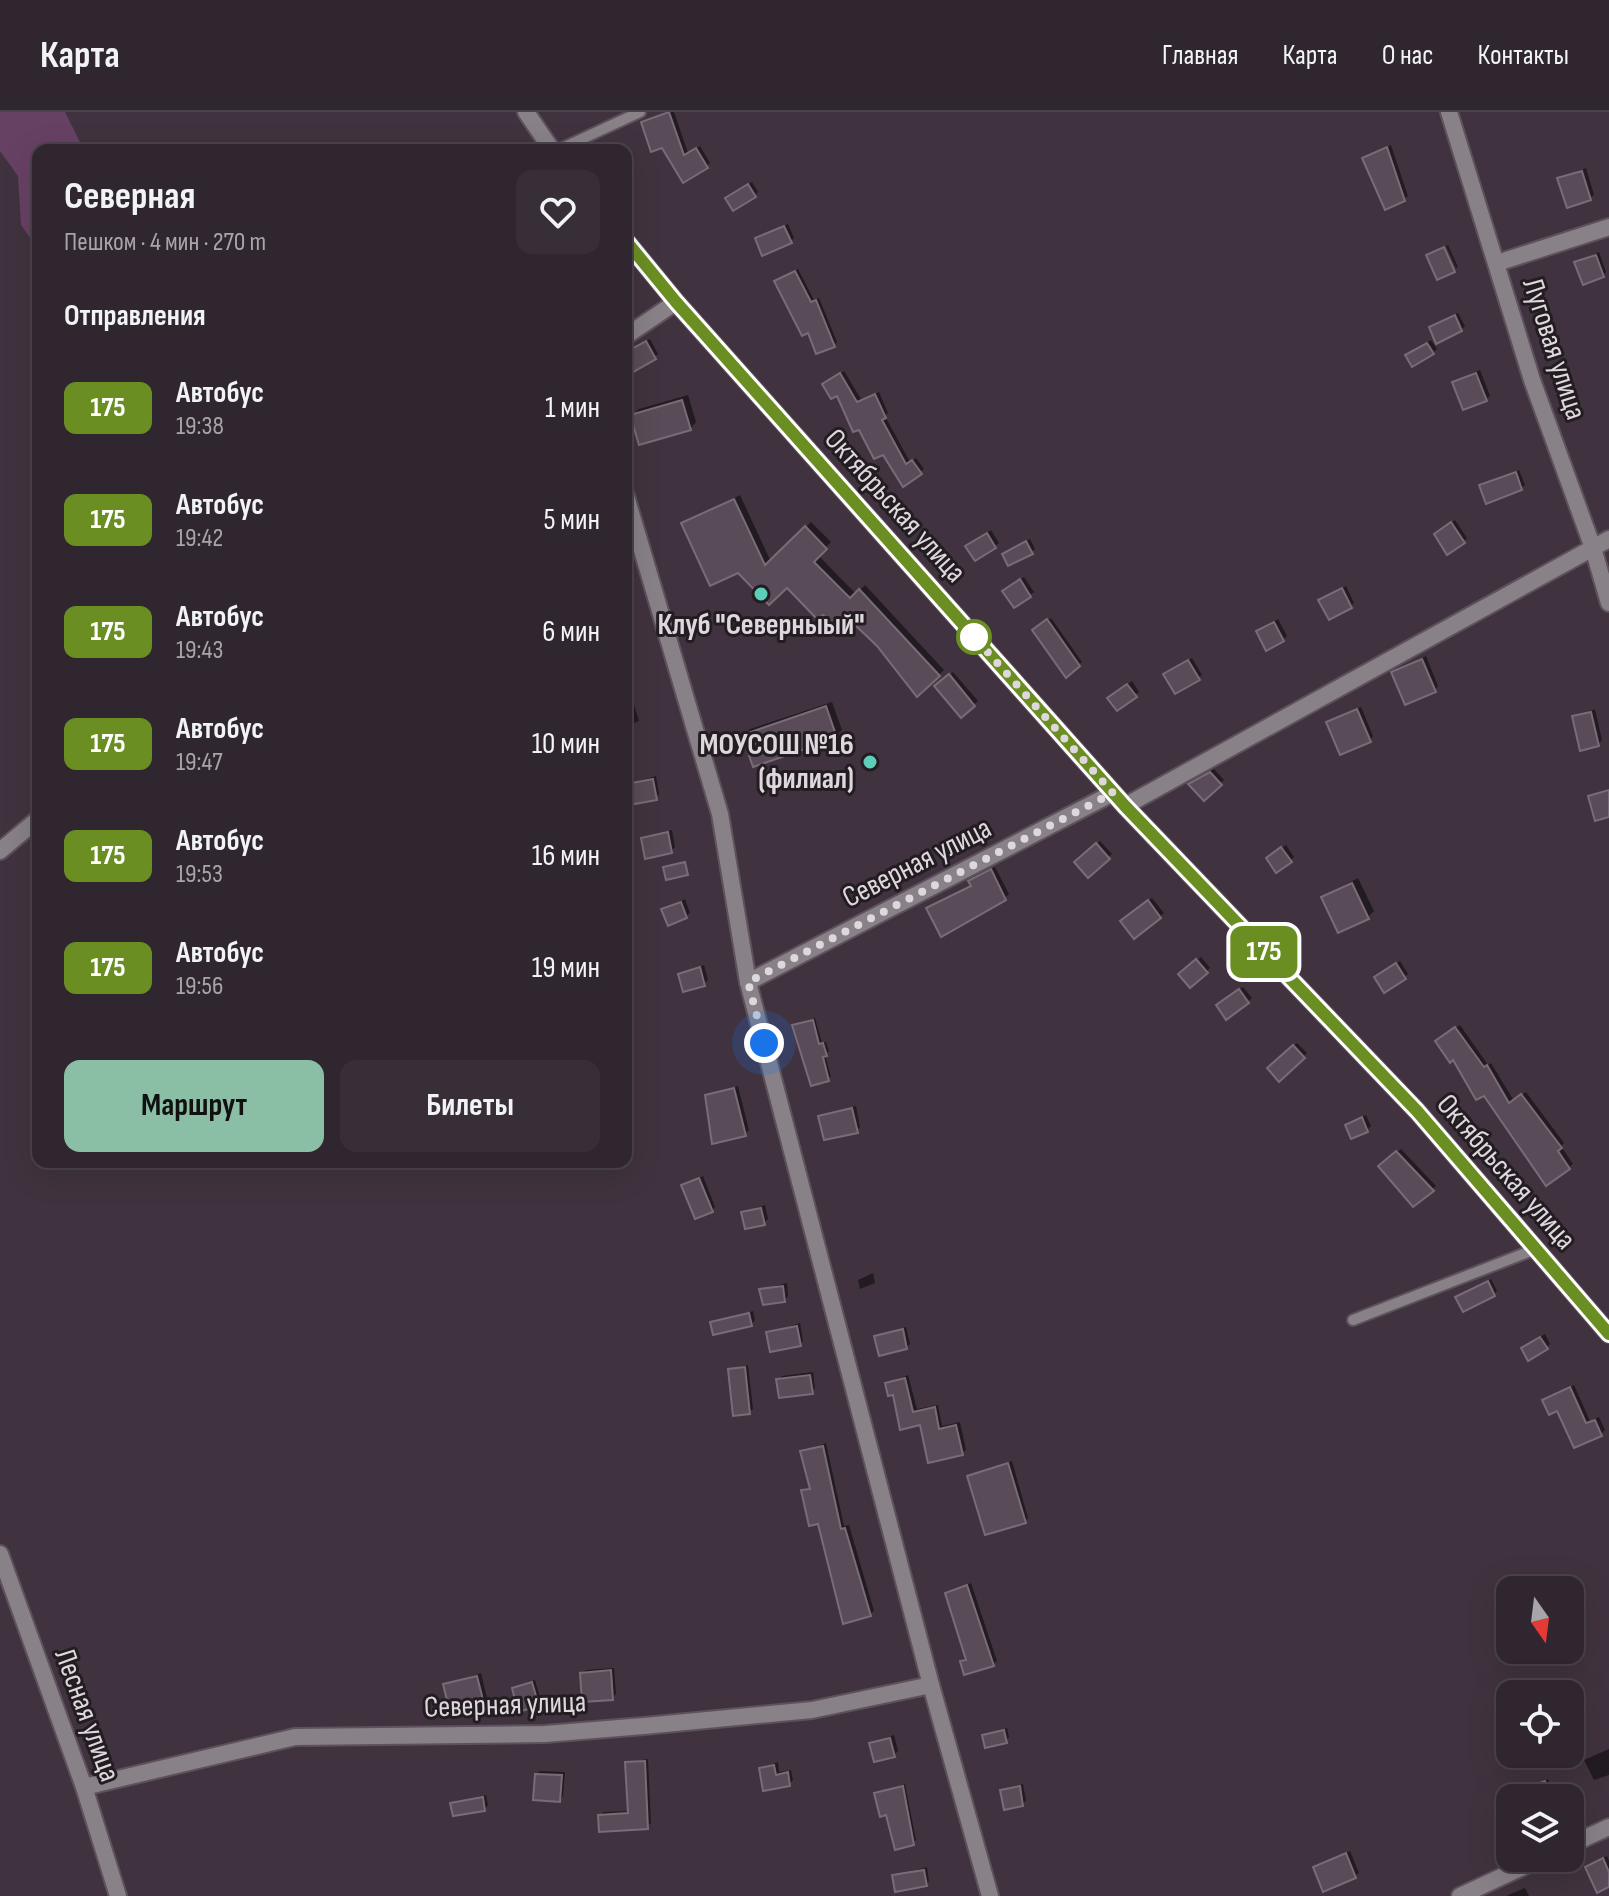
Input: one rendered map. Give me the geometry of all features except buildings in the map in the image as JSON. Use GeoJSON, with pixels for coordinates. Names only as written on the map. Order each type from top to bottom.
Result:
{"type":"FeatureCollection","features":[{"type":"Feature","properties":{"kind":"street"},"geometry":{"type":"LineString","coordinates":[[526,112],[550,144]]}},
{"type":"Feature","properties":{"kind":"street","name":"Луговая улица"},"geometry":{"type":"LineString","coordinates":[[1449,112],[1532,380],[1593,548],[1609,603]]}},
{"type":"Feature","properties":{"kind":"street"},"geometry":{"type":"LineString","coordinates":[[1497,263],[1609,227]]}},
{"type":"Feature","properties":{"kind":"street","name":"Октябрьская улица"},"geometry":{"type":"LineString","coordinates":[[632,248],[676,302],[1113,793],[1417,1111],[1609,1334]]}},
{"type":"Feature","properties":{"kind":"street"},"geometry":{"type":"LineString","coordinates":[[632,332],[676,302]]}},
{"type":"Feature","properties":{"kind":"street"},"geometry":{"type":"LineString","coordinates":[[632,516],[720,814],[748,982],[931,1685],[990,1896]]}},
{"type":"Feature","properties":{"kind":"street"},"geometry":{"type":"LineString","coordinates":[[1125,806],[1609,539]]}},
{"type":"Feature","properties":{"kind":"street","name":"Северная улица"},"geometry":{"type":"LineString","coordinates":[[748,982],[1113,793]]}},
{"type":"Feature","properties":{"kind":"street"},"geometry":{"type":"LineString","coordinates":[[0,851],[32,824]]}},
{"type":"Feature","properties":{"kind":"street","name":"Лесная улица"},"geometry":{"type":"LineString","coordinates":[[0,1554],[84,1787],[118,1896]]}},
{"type":"Feature","properties":{"kind":"street","name":"Северная улица"},"geometry":{"type":"LineString","coordinates":[[84,1787],[295,1737],[545,1734],[812,1710],[931,1685]]}},
{"type":"Feature","properties":{"kind":"street"},"geometry":{"type":"LineString","coordinates":[[1584,1839],[1609,1827]]}},
{"type":"Feature","properties":{"kind":"street"},"geometry":{"type":"LineString","coordinates":[[1460,1896],[1512,1872]]}},
{"type":"Feature","properties":{"kind":"lane"},"geometry":{"type":"LineString","coordinates":[[568,144],[640,112]]}},
{"type":"Feature","properties":{"kind":"lane"},"geometry":{"type":"LineString","coordinates":[[1353,1320],[1536,1249]]}},
{"type":"Feature","properties":{"kind":"shaded area"},"geometry":{"type":"Polygon","coordinates":[[[0,112],[65,112],[81,144],[32,144],[32,241],[21,225],[18,176],[0,151],[0,112]]]}},
{"type":"Feature","properties":{"kind":"bus line","name":"175"},"geometry":{"type":"LineString","coordinates":[[632,248],[676,302],[1125,806],[1417,1111],[1609,1334]]}},
{"type":"Feature","properties":{"kind":"place","name":"Клуб \"Северныый\""},"geometry":{"type":"Point","coordinates":[761,594]}},
{"type":"Feature","properties":{"kind":"place","name":"МОУСОШ №16 (филиал)"},"geometry":{"type":"Point","coordinates":[870,762]}},
{"type":"Feature","properties":{"kind":"route"},"geometry":{"type":"LineString","coordinates":[[764,1043],[748,982],[1113,793],[967,629],[974,637]]}}]}
